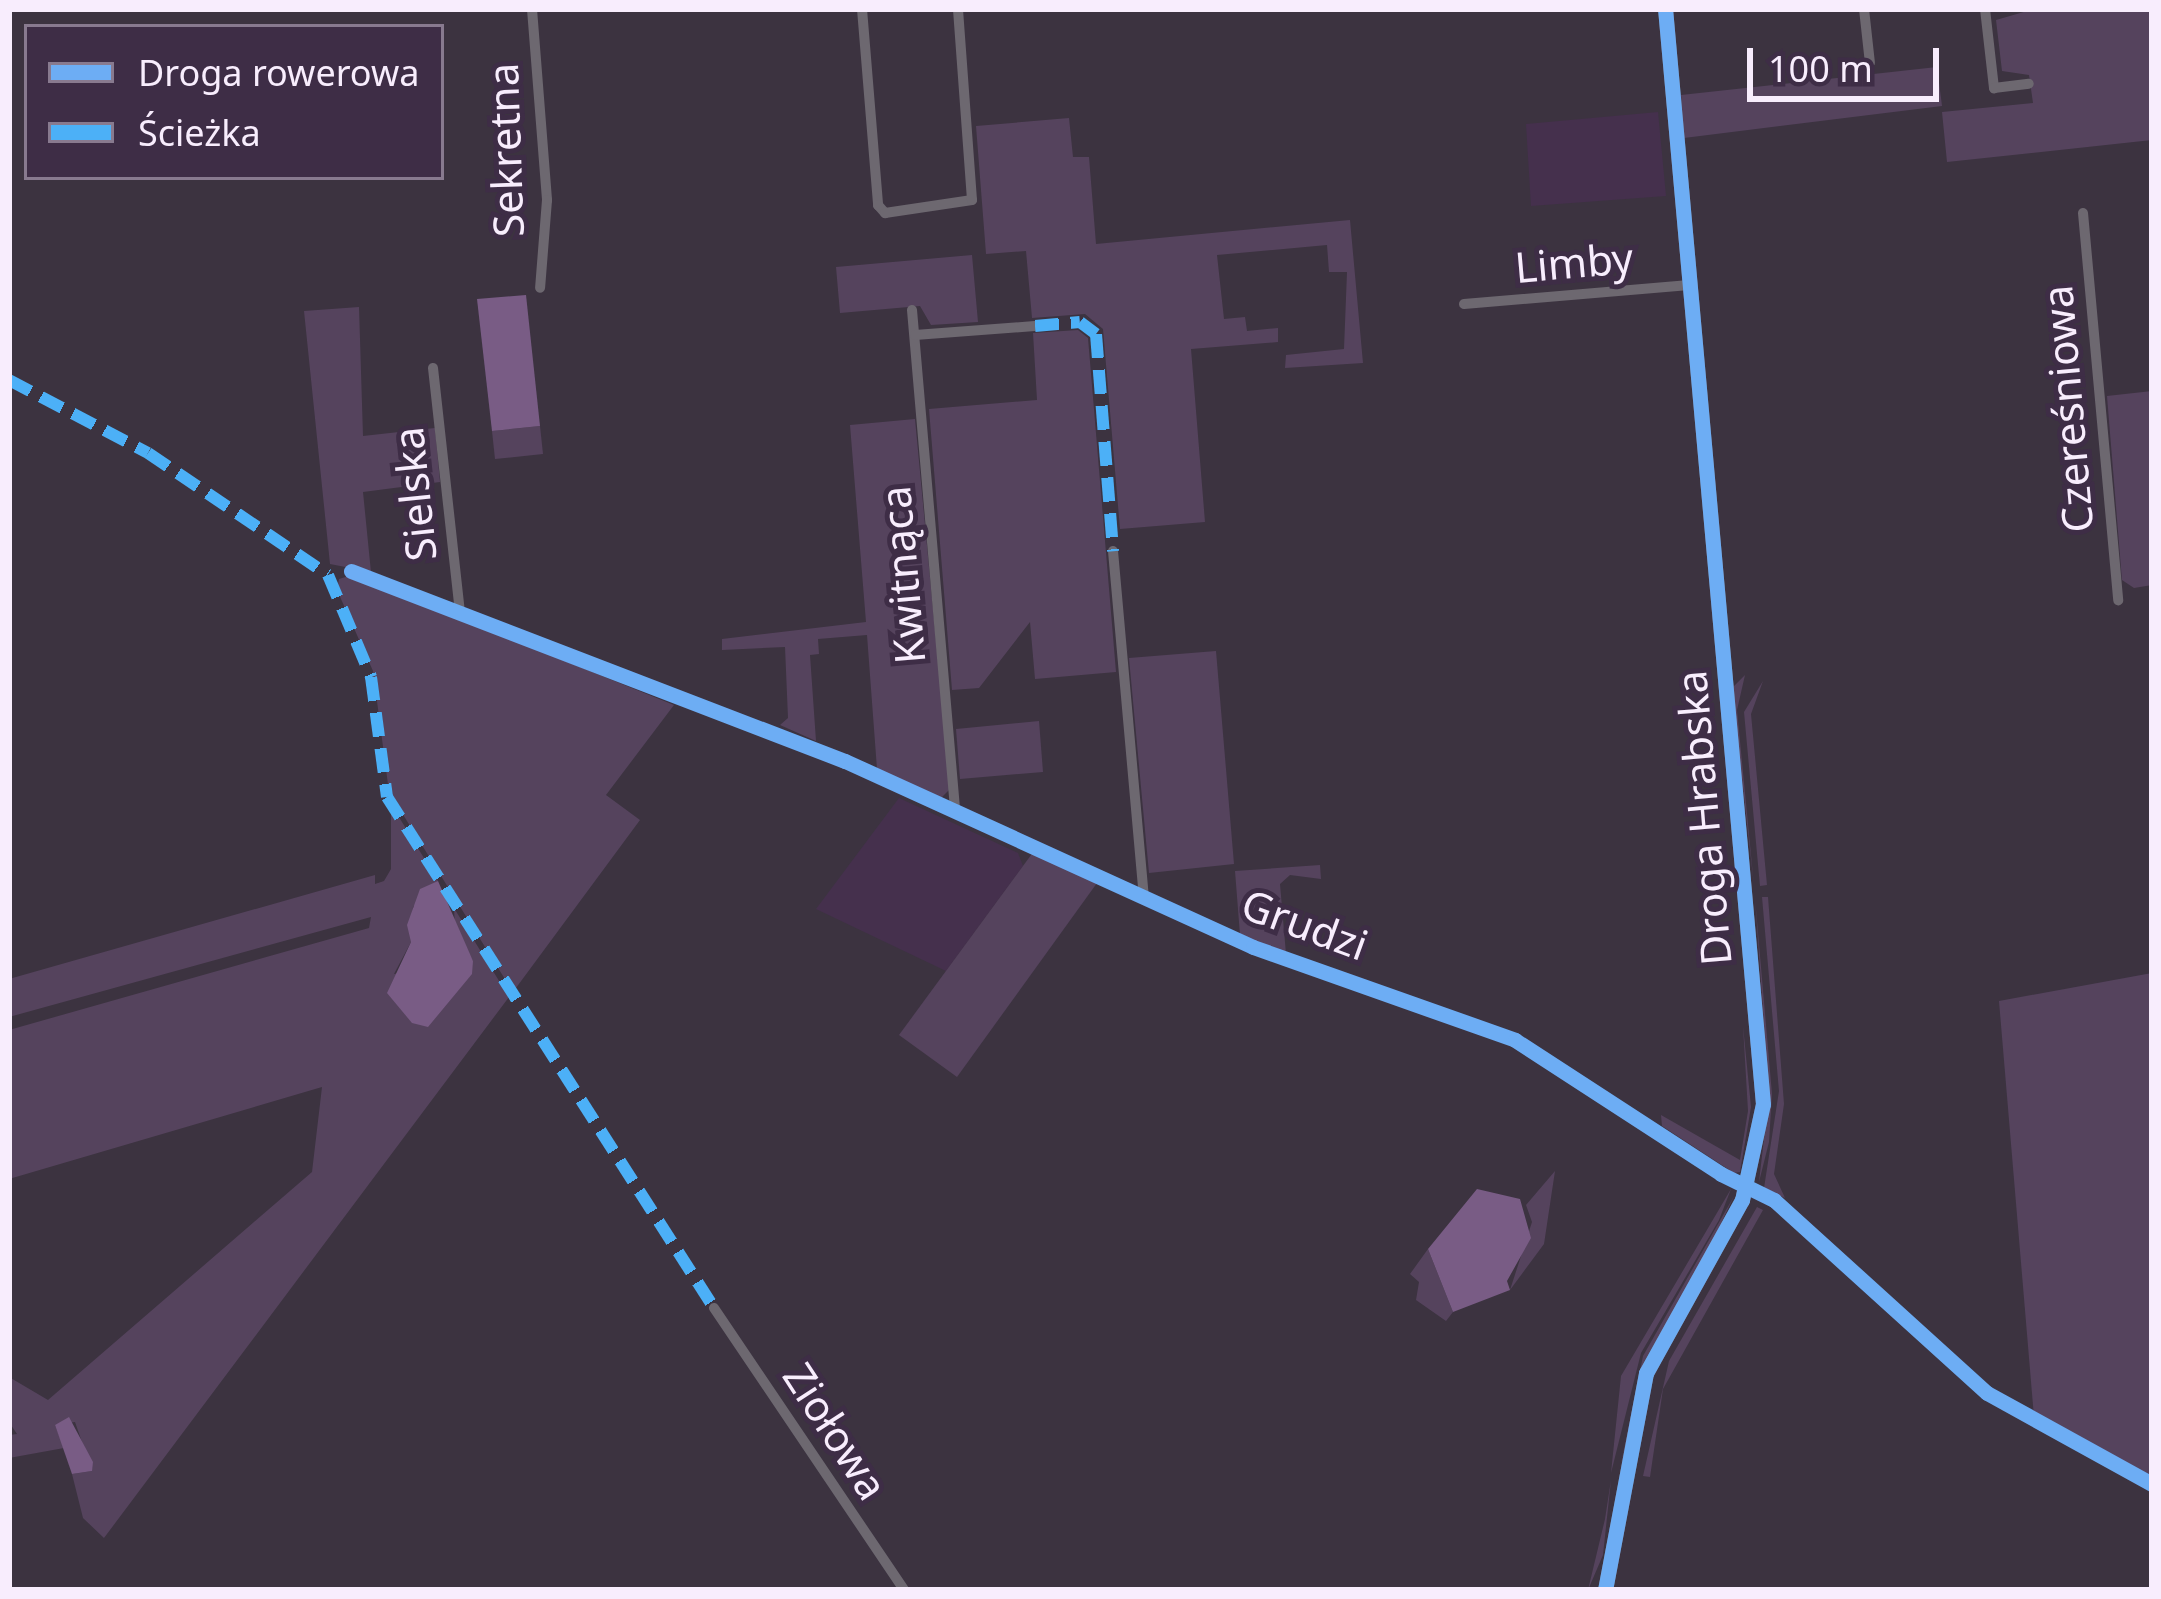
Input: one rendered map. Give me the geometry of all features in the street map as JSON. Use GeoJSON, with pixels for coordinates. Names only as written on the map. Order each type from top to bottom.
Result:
{"type":"FeatureCollection","features":[{"type":"Feature","properties":{"kind":"street","name":"Sekretna"},"geometry":{"type":"LineString","coordinates":[[532,9],[547,200],[540,288]]}},
{"type":"Feature","properties":{"kind":"street"},"geometry":{"type":"LineString","coordinates":[[862,9],[878,206],[886,213],[972,200],[958,9]]}},
{"type":"Feature","properties":{"kind":"street","name":"Droga Hrabska"},"geometry":{"type":"LineString","coordinates":[[1604,1590],[1646,1373],[1747,1187],[1763,1086],[1665,9]]}},
{"type":"Feature","properties":{"kind":"street"},"geometry":{"type":"LineString","coordinates":[[1864,9],[1870,63]]}},
{"type":"Feature","properties":{"kind":"street"},"geometry":{"type":"LineString","coordinates":[[1985,9],[1994,88],[2029,84]]}},
{"type":"Feature","properties":{"kind":"street","name":"Czereśniowa"},"geometry":{"type":"LineString","coordinates":[[2083,213],[2118,600]]}},
{"type":"Feature","properties":{"kind":"street","name":"Limby"},"geometry":{"type":"LineString","coordinates":[[1464,304],[1689,285]]}},
{"type":"Feature","properties":{"kind":"street","name":"Kwitnąca"},"geometry":{"type":"LineString","coordinates":[[912,310],[955,809]]}},
{"type":"Feature","properties":{"kind":"street"},"geometry":{"type":"LineString","coordinates":[[915,334],[1035,326]]}},
{"type":"Feature","properties":{"kind":"street","name":"Sielska"},"geometry":{"type":"LineString","coordinates":[[433,368],[460,612]]}},
{"type":"Feature","properties":{"kind":"street"},"geometry":{"type":"LineString","coordinates":[[1114,551],[1144,897]]}},
{"type":"Feature","properties":{"kind":"street","name":"Grudzi"},"geometry":{"type":"LineString","coordinates":[[350,571],[955,809],[1253,947],[1515,1040],[1779,1203],[1987,1393],[2152,1484]]}},
{"type":"Feature","properties":{"kind":"street","name":"Ziołowa"},"geometry":{"type":"LineString","coordinates":[[714,1308],[904,1590]]}},
{"type":"Feature","properties":{"kind":"shaded area"},"geometry":{"type":"Polygon","coordinates":[[[2034,9],[2152,9],[2152,140],[1947,162],[1942,112],[2033,103],[2029,75],[2002,71],[1996,20],[2034,9]]]}},
{"type":"Feature","properties":{"kind":"shaded area"},"geometry":{"type":"Polygon","coordinates":[[[1937,67],[1942,106],[1684,138],[1681,95],[1937,67]]]}},
{"type":"Feature","properties":{"kind":"shaded area"},"geometry":{"type":"Polygon","coordinates":[[[1658,112],[1666,196],[1531,206],[1526,124],[1658,112]]]}},
{"type":"Feature","properties":{"kind":"shaded area"},"geometry":{"type":"Polygon","coordinates":[[[1069,118],[1073,157],[1089,157],[1096,244],[1350,220],[1363,363],[1285,368],[1286,355],[1344,349],[1347,272],[1329,272],[1327,245],[1217,255],[1224,319],[1245,317],[1247,331],[1278,328],[1278,342],[1191,349],[1205,522],[1120,529],[1103,329],[1085,314],[1032,318],[1026,251],[986,254],[976,126],[1069,118]]]}},
{"type":"Feature","properties":{"kind":"shaded area"},"geometry":{"type":"Polygon","coordinates":[[[972,255],[978,322],[931,325],[920,306],[840,313],[836,267],[972,255]]]}},
{"type":"Feature","properties":{"kind":"shaded area"},"geometry":{"type":"Polygon","coordinates":[[[526,295],[540,426],[492,431],[477,299],[526,295]]]}},
{"type":"Feature","properties":{"kind":"shaded area"},"geometry":{"type":"Polygon","coordinates":[[[359,307],[363,436],[435,428],[440,482],[363,492],[371,572],[330,564],[304,311],[359,307]]]}},
{"type":"Feature","properties":{"kind":"shaded area"},"geometry":{"type":"Polygon","coordinates":[[[1078,330],[1088,338],[1116,672],[1035,679],[1030,622],[979,688],[952,690],[929,409],[1037,400],[1033,333],[1078,330]]]}},
{"type":"Feature","properties":{"kind":"shaded area"},"geometry":{"type":"Polygon","coordinates":[[[2152,391],[2152,585],[2134,588],[2122,580],[2107,396],[2152,391]]]}},
{"type":"Feature","properties":{"kind":"shaded area"},"geometry":{"type":"Polygon","coordinates":[[[915,419],[950,789],[941,798],[877,769],[867,635],[818,639],[819,654],[810,655],[816,741],[780,725],[788,718],[785,647],[722,650],[722,639],[866,622],[850,425],[915,419]]]}},
{"type":"Feature","properties":{"kind":"shaded area"},"geometry":{"type":"Polygon","coordinates":[[[540,426],[543,454],[495,459],[492,431],[540,426]]]}},
{"type":"Feature","properties":{"kind":"shaded area"},"geometry":{"type":"Polygon","coordinates":[[[352,575],[674,705],[606,795],[640,820],[513,992],[389,792],[373,671],[337,590],[339,579],[352,575]]]}},
{"type":"Feature","properties":{"kind":"shaded area"},"geometry":{"type":"Polygon","coordinates":[[[1216,651],[1234,864],[1149,873],[1129,658],[1216,651]]]}},
{"type":"Feature","properties":{"kind":"shaded area"},"geometry":{"type":"Polygon","coordinates":[[[1745,675],[1737,710],[1754,886],[1732,688],[1745,675]]]}},
{"type":"Feature","properties":{"kind":"shaded area"},"geometry":{"type":"Polygon","coordinates":[[[1763,681],[1751,714],[1767,885],[1760,886],[1744,712],[1763,681]]]}},
{"type":"Feature","properties":{"kind":"shaded area"},"geometry":{"type":"Polygon","coordinates":[[[1039,721],[1043,772],[960,779],[956,729],[1039,721]]]}},
{"type":"Feature","properties":{"kind":"shaded area"},"geometry":{"type":"Polygon","coordinates":[[[899,798],[1018,853],[1023,866],[946,971],[816,909],[899,798]]]}},
{"type":"Feature","properties":{"kind":"shaded area"},"geometry":{"type":"Polygon","coordinates":[[[391,804],[438,881],[413,907],[411,942],[394,974],[473,961],[455,928],[454,908],[509,997],[104,1538],[83,1518],[72,1474],[92,1471],[75,1422],[55,1425],[64,1448],[9,1458],[9,1435],[17,1434],[9,1422],[9,1377],[48,1400],[312,1172],[322,1087],[9,1179],[9,1030],[369,928],[371,917],[9,1017],[9,979],[375,875],[375,884],[384,881],[391,869],[391,804]]]}},
{"type":"Feature","properties":{"kind":"shaded area"},"geometry":{"type":"Polygon","coordinates":[[[1034,851],[1097,883],[957,1077],[899,1035],[1034,851]]]}},
{"type":"Feature","properties":{"kind":"shaded area"},"geometry":{"type":"Polygon","coordinates":[[[1320,865],[1321,879],[1290,875],[1280,884],[1286,954],[1240,935],[1235,871],[1320,865]]]}},
{"type":"Feature","properties":{"kind":"shaded area"},"geometry":{"type":"Polygon","coordinates":[[[438,881],[473,961],[472,974],[428,1027],[412,1023],[387,993],[411,942],[407,925],[420,889],[438,881]]]}},
{"type":"Feature","properties":{"kind":"shaded area"},"geometry":{"type":"Polygon","coordinates":[[[1762,897],[1768,897],[1784,1104],[1774,1174],[1785,1198],[1764,1188],[1779,1091],[1762,897]]]}},
{"type":"Feature","properties":{"kind":"shaded area"},"geometry":{"type":"Polygon","coordinates":[[[1755,898],[1772,1094],[1769,1142],[1759,1182],[1769,1095],[1755,898]]]}},
{"type":"Feature","properties":{"kind":"shaded area"},"geometry":{"type":"Polygon","coordinates":[[[2152,973],[2152,1479],[2034,1417],[1999,1001],[2152,973]]]}},
{"type":"Feature","properties":{"kind":"shaded area"},"geometry":{"type":"Polygon","coordinates":[[[1743,1026],[1751,1107],[1740,1172],[1734,1173],[1662,1126],[1661,1115],[1740,1160],[1748,1111],[1743,1026]]]}},
{"type":"Feature","properties":{"kind":"shaded area"},"geometry":{"type":"Polygon","coordinates":[[[1555,1171],[1544,1244],[1510,1290],[1532,1222],[1526,1205],[1555,1171]]]}},
{"type":"Feature","properties":{"kind":"shaded area"},"geometry":{"type":"Polygon","coordinates":[[[1477,1189],[1520,1199],[1531,1238],[1507,1281],[1510,1290],[1453,1312],[1428,1249],[1477,1189]]]}},
{"type":"Feature","properties":{"kind":"shaded area"},"geometry":{"type":"Polygon","coordinates":[[[1731,1189],[1719,1220],[1641,1353],[1611,1473],[1621,1376],[1731,1189]]]}},
{"type":"Feature","properties":{"kind":"shaded area"},"geometry":{"type":"Polygon","coordinates":[[[1734,1196],[1644,1362],[1619,1474],[1643,1356],[1734,1196]]]}},
{"type":"Feature","properties":{"kind":"shaded area"},"geometry":{"type":"Polygon","coordinates":[[[1757,1207],[1763,1210],[1663,1389],[1650,1477],[1643,1476],[1669,1361],[1757,1207]]]}},
{"type":"Feature","properties":{"kind":"shaded area"},"geometry":{"type":"Polygon","coordinates":[[[1428,1249],[1453,1312],[1446,1321],[1416,1300],[1419,1282],[1410,1274],[1428,1249]]]}},
{"type":"Feature","properties":{"kind":"shaded area"},"geometry":{"type":"Polygon","coordinates":[[[69,1417],[93,1462],[92,1471],[72,1474],[55,1425],[69,1417]]]}},
{"type":"Feature","properties":{"kind":"shaded area"},"geometry":{"type":"Polygon","coordinates":[[[1611,1480],[1603,1555],[1588,1590],[1605,1519],[1611,1480]]]}},
{"type":"Feature","properties":{"kind":"marked path"},"geometry":{"type":"LineString","coordinates":[[1035,326],[1080,322],[1096,334],[1113,551]]}},
{"type":"Feature","properties":{"kind":"marked path"},"geometry":{"type":"LineString","coordinates":[[9,380],[148,453],[328,575],[371,677],[387,797],[714,1308]]}},
{"type":"Feature","properties":{"kind":"cycle path"},"geometry":{"type":"LineString","coordinates":[[1605,1590],[1646,1373],[1742,1200],[1763,1104],[1665,9]]}},
{"type":"Feature","properties":{"kind":"cycle path"},"geometry":{"type":"LineString","coordinates":[[351,571],[845,761],[1253,947],[1515,1040],[1721,1174],[1774,1200],[1987,1393],[2152,1484]]}}]}
